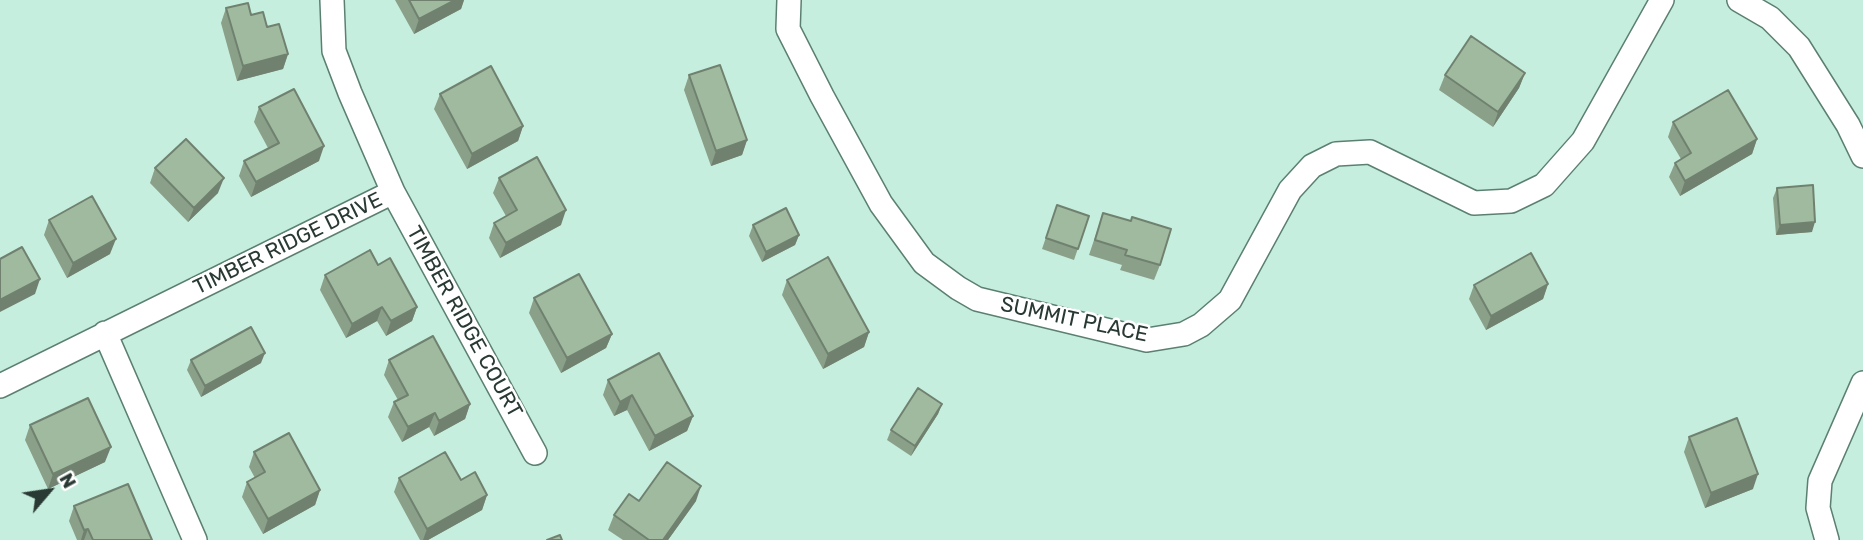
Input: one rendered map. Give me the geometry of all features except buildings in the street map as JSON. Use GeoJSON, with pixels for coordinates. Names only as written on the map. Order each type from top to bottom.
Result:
{"type":"FeatureCollection","features":[{"type":"Feature","properties":{"kind":"street","name":"TIMBER RIDGE DRIVE"},"geometry":{"type":"LineString","coordinates":[[0,386],[393,192],[334,51],[332,0]]}},
{"type":"Feature","properties":{"kind":"street","name":"SUMMIT PLACE"},"geometry":{"type":"LineString","coordinates":[[789,0],[788,29],[822,96],[881,204],[924,263],[977,299],[1147,340],[1184,334],[1201,325],[1230,300],[1290,190],[1312,166],[1336,154],[1370,152],[1474,203],[1511,201],[1544,186],[1583,141],[1662,0]]}},
{"type":"Feature","properties":{"kind":"street"},"geometry":{"type":"LineString","coordinates":[[1739,0],[1770,18],[1799,47],[1856,121],[1863,156]]}},
{"type":"Feature","properties":{"kind":"street","name":"TIMBER RIDGE COURT"},"geometry":{"type":"LineString","coordinates":[[393,192],[535,453]]}},
{"type":"Feature","properties":{"kind":"street"},"geometry":{"type":"LineString","coordinates":[[105,333],[195,540]]}},
{"type":"Feature","properties":{"kind":"street"},"geometry":{"type":"LineString","coordinates":[[1827,540],[1818,508],[1820,481],[1863,383]]}}]}
